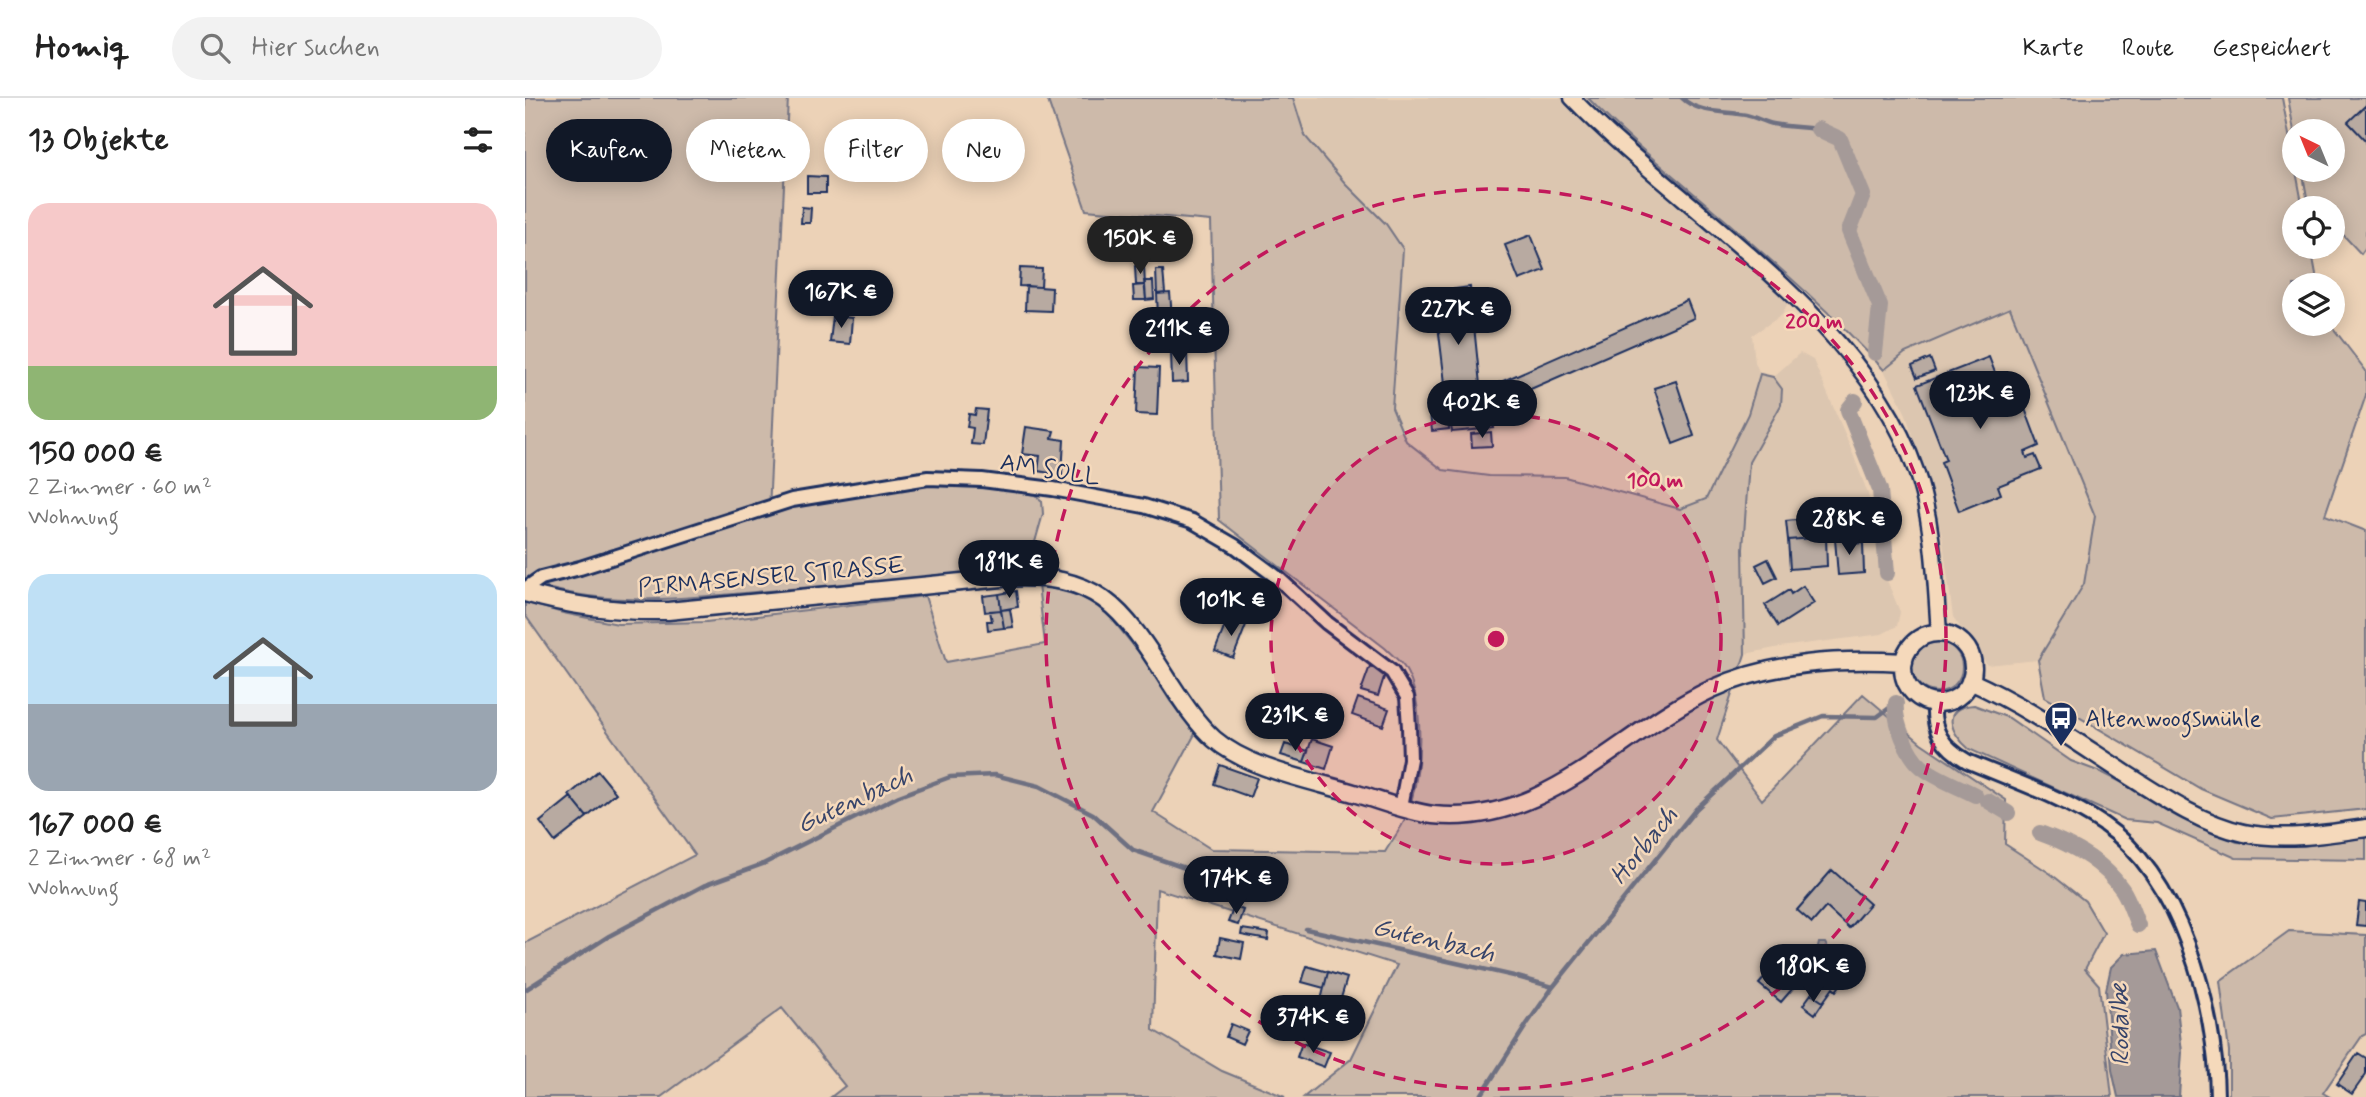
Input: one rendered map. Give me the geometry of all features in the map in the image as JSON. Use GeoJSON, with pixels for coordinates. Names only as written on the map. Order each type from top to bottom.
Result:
{"type":"FeatureCollection","features":[{"type":"Feature","properties":{"kind":"main road","name":"PIRMASENSER STRASSE"},"geometry":{"type":"LineString","coordinates":[[525,591],[588,608],[637,612],[1002,578],[1036,576],[1062,579],[1080,584],[1099,595],[1127,620],[1183,703],[1212,737],[1227,749],[1269,767],[1429,814],[1469,816],[1513,807],[1535,799],[1710,690],[1738,679],[1792,665],[1821,661],[1904,662]]}},
{"type":"Feature","properties":{"kind":"main road"},"geometry":{"type":"LineString","coordinates":[[1939,633],[1949,635],[1965,645],[1973,662],[1971,681],[1960,696],[1943,703],[1934,703],[1923,700],[1914,693],[1903,673],[1904,662],[1913,644],[1929,634],[1939,633]]}},
{"type":"Feature","properties":{"kind":"main road"},"geometry":{"type":"LineString","coordinates":[[1971,681],[2018,705],[2157,794],[2215,823],[2247,833],[2289,837],[2366,828]]}},
{"type":"Feature","properties":{"kind":"street"},"geometry":{"type":"LineString","coordinates":[[1572,98],[1627,150],[1792,294],[1835,340],[1883,402],[1909,454],[1924,501],[1932,546],[1939,633]]}},
{"type":"Feature","properties":{"kind":"street","name":"AM SOLL"},"geometry":{"type":"LineString","coordinates":[[525,591],[541,578],[792,500],[928,478],[982,480],[1053,489],[1144,506],[1192,521],[1234,546],[1278,578],[1327,623],[1392,672],[1407,698],[1408,707],[1410,759],[1401,807]]}},
{"type":"Feature","properties":{"kind":"street"},"geometry":{"type":"LineString","coordinates":[[1934,703],[1933,717],[1937,730],[1952,752],[2076,808],[2103,825],[2137,854],[2161,888],[2200,979],[2211,1020],[2217,1097]]}},
{"type":"Feature","properties":{"kind":"shaded area"},"geometry":{"type":"Polygon","coordinates":[[[525,98],[788,98],[787,119],[686,119],[686,182],[784,182],[769,511],[930,482],[978,485],[1035,495],[1042,501],[1043,514],[1035,542],[997,570],[715,596],[619,599],[587,596],[525,581],[525,98]]]}},
{"type":"Feature","properties":{"kind":"shaded area"},"geometry":{"type":"Polygon","coordinates":[[[1047,98],[1293,98],[1305,136],[1345,183],[1386,224],[1403,249],[1392,408],[1406,441],[1443,470],[1489,476],[1565,477],[1680,509],[1706,499],[1748,414],[1760,374],[1773,377],[1782,389],[1781,405],[1749,462],[1743,549],[1745,654],[1717,740],[1762,800],[1863,694],[1921,743],[2006,800],[2005,844],[2051,874],[2085,901],[2104,933],[2085,969],[2099,985],[2112,1097],[1304,1097],[1351,1059],[1397,965],[1157,889],[1153,1030],[1222,1071],[1285,1097],[831,1097],[845,1086],[782,1008],[661,1097],[525,1097],[525,943],[695,855],[525,615],[525,602],[618,624],[706,622],[925,596],[946,662],[1045,644],[1038,585],[1077,595],[1104,609],[1142,656],[1170,701],[1196,732],[1153,812],[1211,849],[1385,852],[1402,825],[1416,781],[1419,740],[1416,700],[1404,667],[1385,648],[1219,520],[1211,221],[1086,210],[1047,98]]]}},
{"type":"Feature","properties":{"kind":"shaded area"},"geometry":{"type":"Polygon","coordinates":[[[1293,98],[1572,98],[1792,294],[1782,315],[1752,335],[1755,362],[1760,374],[1748,414],[1706,499],[1680,509],[1565,477],[1489,476],[1443,470],[1406,441],[1392,408],[1403,249],[1386,224],[1345,183],[1305,135],[1293,98]]]}},
{"type":"Feature","properties":{"kind":"shaded area"},"geometry":{"type":"Polygon","coordinates":[[[1588,98],[2282,98],[2286,119],[2282,119],[2282,182],[2298,182],[2301,196],[2282,196],[2282,259],[2313,259],[2316,273],[2282,273],[2282,336],[2339,336],[2366,371],[2366,395],[2325,515],[2366,531],[2366,809],[2272,819],[2201,789],[2045,697],[2038,660],[2084,584],[2095,516],[2010,308],[1905,353],[1884,370],[1806,292],[1588,98]]]}},
{"type":"Feature","properties":{"kind":"shaded area"},"geometry":{"type":"Polygon","coordinates":[[[2288,98],[2366,98],[2366,247],[2361,254],[2345,237],[2345,196],[2307,196],[2304,182],[2345,182],[2345,119],[2292,119],[2288,98]]]}},
{"type":"Feature","properties":{"kind":"shaded area"},"geometry":{"type":"Polygon","coordinates":[[[2010,307],[2095,515],[2084,584],[2038,660],[1987,665],[1953,617],[1942,535],[1906,414],[1884,370],[1905,353],[2010,307]]]}},
{"type":"Feature","properties":{"kind":"shaded area"},"geometry":{"type":"Polygon","coordinates":[[[1800,353],[1813,360],[1848,441],[1868,494],[1884,573],[1900,612],[1897,626],[1882,634],[1745,654],[1743,549],[1749,462],[1781,405],[1782,389],[1773,377],[1800,353]]]}},
{"type":"Feature","properties":{"kind":"shaded area"},"geometry":{"type":"Polygon","coordinates":[[[1937,642],[1955,649],[1962,667],[1955,685],[1937,692],[1919,685],[1912,667],[1919,649],[1937,642]]]}},
{"type":"Feature","properties":{"kind":"shaded area"},"geometry":{"type":"Polygon","coordinates":[[[1974,705],[2009,718],[2071,761],[2103,773],[2149,796],[2161,807],[2237,842],[2304,846],[2366,837],[2366,860],[2236,858],[2157,823],[2125,820],[1969,749],[1953,729],[1952,716],[1956,710],[1974,705]]]}},
{"type":"Feature","properties":{"kind":"shaded area"},"geometry":{"type":"Polygon","coordinates":[[[2289,931],[2366,935],[2366,1034],[2323,1093],[2330,1097],[2229,1097],[2229,1051],[2220,981],[2289,931]]]}},
{"type":"Feature","properties":{"kind":"water"},"geometry":{"type":"Polygon","coordinates":[[[1819,943],[1825,943],[1833,957],[1845,967],[1836,977],[1820,961],[1807,965],[1806,961],[1816,956],[1819,943]]]}},
{"type":"Feature","properties":{"kind":"water"},"geometry":{"type":"Polygon","coordinates":[[[2156,951],[2177,1007],[2182,1052],[2179,1097],[2118,1097],[2112,1070],[2106,990],[2111,967],[2124,954],[2156,951]]]}},
{"type":"Feature","properties":{"kind":"building"},"geometry":{"type":"Polygon","coordinates":[[[2366,105],[2366,141],[2348,122],[2366,105]]]}},
{"type":"Feature","properties":{"kind":"building"},"geometry":{"type":"Polygon","coordinates":[[[810,176],[824,177],[826,193],[807,193],[810,176]]]}},
{"type":"Feature","properties":{"kind":"building"},"geometry":{"type":"Polygon","coordinates":[[[802,207],[811,208],[810,223],[801,223],[802,207]]]}},
{"type":"Feature","properties":{"kind":"building"},"geometry":{"type":"Polygon","coordinates":[[[1531,235],[1545,270],[1519,280],[1505,245],[1531,235]]]}},
{"type":"Feature","properties":{"kind":"building"},"geometry":{"type":"Polygon","coordinates":[[[1135,266],[1144,266],[1145,285],[1136,285],[1135,266]]]}},
{"type":"Feature","properties":{"kind":"building"},"geometry":{"type":"Polygon","coordinates":[[[1020,268],[1042,269],[1041,287],[1019,286],[1020,268]]]}},
{"type":"Feature","properties":{"kind":"building"},"geometry":{"type":"Polygon","coordinates":[[[1156,270],[1163,270],[1165,293],[1157,294],[1156,270]]]}},
{"type":"Feature","properties":{"kind":"building"},"geometry":{"type":"Polygon","coordinates":[[[1144,281],[1153,281],[1154,299],[1146,300],[1144,281]]]}},
{"type":"Feature","properties":{"kind":"building"},"geometry":{"type":"Polygon","coordinates":[[[1145,285],[1146,300],[1134,300],[1133,286],[1145,285]]]}},
{"type":"Feature","properties":{"kind":"building"},"geometry":{"type":"Polygon","coordinates":[[[1026,286],[1052,288],[1051,311],[1025,310],[1026,286]]]}},
{"type":"Feature","properties":{"kind":"building"},"geometry":{"type":"Polygon","coordinates":[[[1470,287],[1482,404],[1448,408],[1434,292],[1470,287]]]}},
{"type":"Feature","properties":{"kind":"building"},"geometry":{"type":"Polygon","coordinates":[[[1170,293],[1172,317],[1158,318],[1157,294],[1170,293]]]}},
{"type":"Feature","properties":{"kind":"building"},"geometry":{"type":"Polygon","coordinates":[[[1687,300],[1694,318],[1494,405],[1487,388],[1687,300]]]}},
{"type":"Feature","properties":{"kind":"building"},"geometry":{"type":"Polygon","coordinates":[[[833,316],[852,318],[850,344],[830,342],[833,316]]]}},
{"type":"Feature","properties":{"kind":"building"},"geometry":{"type":"Polygon","coordinates":[[[1139,316],[1151,316],[1151,344],[1139,344],[1139,316]]]}},
{"type":"Feature","properties":{"kind":"building"},"geometry":{"type":"Polygon","coordinates":[[[1173,334],[1187,334],[1187,351],[1173,351],[1173,334]]]}},
{"type":"Feature","properties":{"kind":"building"},"geometry":{"type":"Polygon","coordinates":[[[1151,337],[1160,337],[1160,351],[1151,351],[1151,337]]]}},
{"type":"Feature","properties":{"kind":"building"},"geometry":{"type":"Polygon","coordinates":[[[1171,351],[1187,351],[1188,382],[1172,383],[1171,351]]]}},
{"type":"Feature","properties":{"kind":"building"},"geometry":{"type":"Polygon","coordinates":[[[1989,357],[1999,383],[2013,377],[2039,446],[2025,452],[2027,458],[2035,455],[2041,469],[1998,486],[2001,494],[1959,511],[1941,462],[1946,460],[1917,385],[1989,357]]]}},
{"type":"Feature","properties":{"kind":"building"},"geometry":{"type":"Polygon","coordinates":[[[1930,358],[1935,371],[1917,378],[1912,366],[1930,358]]]}},
{"type":"Feature","properties":{"kind":"building"},"geometry":{"type":"Polygon","coordinates":[[[1138,367],[1159,368],[1157,415],[1136,414],[1138,367]]]}},
{"type":"Feature","properties":{"kind":"building"},"geometry":{"type":"Polygon","coordinates":[[[1676,381],[1694,436],[1673,444],[1654,388],[1676,381]]]}},
{"type":"Feature","properties":{"kind":"building"},"geometry":{"type":"Polygon","coordinates":[[[1491,404],[1494,428],[1452,432],[1448,408],[1491,404]]]}},
{"type":"Feature","properties":{"kind":"building"},"geometry":{"type":"Polygon","coordinates":[[[976,409],[987,410],[983,445],[971,444],[973,428],[967,427],[969,414],[975,415],[976,409]]]}},
{"type":"Feature","properties":{"kind":"building"},"geometry":{"type":"Polygon","coordinates":[[[1447,411],[1449,429],[1432,431],[1430,413],[1447,411]]]}},
{"type":"Feature","properties":{"kind":"building"},"geometry":{"type":"Polygon","coordinates":[[[1026,427],[1054,431],[1052,438],[1064,440],[1062,475],[1038,471],[1040,456],[1022,454],[1026,427]]]}},
{"type":"Feature","properties":{"kind":"building"},"geometry":{"type":"Polygon","coordinates":[[[1491,432],[1492,446],[1472,447],[1471,434],[1491,432]]]}},
{"type":"Feature","properties":{"kind":"building"},"geometry":{"type":"Polygon","coordinates":[[[1825,517],[1826,537],[1788,540],[1786,521],[1825,517]]]}},
{"type":"Feature","properties":{"kind":"building"},"geometry":{"type":"Polygon","coordinates":[[[1826,537],[1827,566],[1790,569],[1788,540],[1826,537]]]}},
{"type":"Feature","properties":{"kind":"building"},"geometry":{"type":"Polygon","coordinates":[[[1848,538],[1849,544],[1863,543],[1864,573],[1838,575],[1835,539],[1848,538]]]}},
{"type":"Feature","properties":{"kind":"building"},"geometry":{"type":"Polygon","coordinates":[[[1768,559],[1777,577],[1765,583],[1756,565],[1768,559]]]}},
{"type":"Feature","properties":{"kind":"building"},"geometry":{"type":"Polygon","coordinates":[[[1241,586],[1259,593],[1246,625],[1228,618],[1241,586]]]}},
{"type":"Feature","properties":{"kind":"building"},"geometry":{"type":"Polygon","coordinates":[[[1803,586],[1814,603],[1778,626],[1765,605],[1789,590],[1791,594],[1803,586]]]}},
{"type":"Feature","properties":{"kind":"building"},"geometry":{"type":"Polygon","coordinates":[[[1016,591],[1018,607],[1001,610],[999,594],[1016,591]]]}},
{"type":"Feature","properties":{"kind":"building"},"geometry":{"type":"Polygon","coordinates":[[[999,594],[1001,610],[985,612],[983,596],[999,594]]]}},
{"type":"Feature","properties":{"kind":"building"},"geometry":{"type":"Polygon","coordinates":[[[1010,609],[1013,627],[1004,628],[1001,610],[1010,609]]]}},
{"type":"Feature","properties":{"kind":"building"},"geometry":{"type":"Polygon","coordinates":[[[1001,610],[1004,628],[988,630],[987,621],[992,621],[990,611],[1001,610]]]}},
{"type":"Feature","properties":{"kind":"building"},"geometry":{"type":"Polygon","coordinates":[[[1228,618],[1246,625],[1233,658],[1215,651],[1228,618]]]}},
{"type":"Feature","properties":{"kind":"building"},"geometry":{"type":"Polygon","coordinates":[[[1370,666],[1386,671],[1378,696],[1361,691],[1370,666]]]}},
{"type":"Feature","properties":{"kind":"building"},"geometry":{"type":"Polygon","coordinates":[[[1358,698],[1389,709],[1383,726],[1352,715],[1358,698]]]}},
{"type":"Feature","properties":{"kind":"building"},"geometry":{"type":"Polygon","coordinates":[[[1312,739],[1333,746],[1326,769],[1304,762],[1312,739]]]}},
{"type":"Feature","properties":{"kind":"building"},"geometry":{"type":"Polygon","coordinates":[[[1285,744],[1308,751],[1304,762],[1281,755],[1285,744]]]}},
{"type":"Feature","properties":{"kind":"building"},"geometry":{"type":"Polygon","coordinates":[[[1220,765],[1257,778],[1250,797],[1214,784],[1220,765]]]}},
{"type":"Feature","properties":{"kind":"building"},"geometry":{"type":"Polygon","coordinates":[[[598,771],[616,793],[587,817],[569,795],[598,771]]]}},
{"type":"Feature","properties":{"kind":"building"},"geometry":{"type":"Polygon","coordinates":[[[571,797],[587,817],[555,842],[540,822],[571,797]]]}},
{"type":"Feature","properties":{"kind":"building"},"geometry":{"type":"Polygon","coordinates":[[[1832,870],[1870,904],[1849,928],[1826,907],[1812,923],[1797,910],[1832,870]]]}},
{"type":"Feature","properties":{"kind":"building"},"geometry":{"type":"Polygon","coordinates":[[[2359,902],[2366,903],[2366,926],[2356,925],[2359,902]]]}},
{"type":"Feature","properties":{"kind":"building"},"geometry":{"type":"Polygon","coordinates":[[[1234,907],[1243,910],[1238,925],[1228,922],[1234,907]]]}},
{"type":"Feature","properties":{"kind":"building"},"geometry":{"type":"Polygon","coordinates":[[[1242,929],[1269,933],[1268,940],[1241,935],[1242,929]]]}},
{"type":"Feature","properties":{"kind":"building"},"geometry":{"type":"Polygon","coordinates":[[[1220,938],[1244,943],[1241,959],[1217,954],[1220,938]]]}},
{"type":"Feature","properties":{"kind":"building"},"geometry":{"type":"Polygon","coordinates":[[[1778,962],[1800,980],[1781,1002],[1759,984],[1778,962]]]}},
{"type":"Feature","properties":{"kind":"building"},"geometry":{"type":"Polygon","coordinates":[[[1307,966],[1328,972],[1324,988],[1302,982],[1307,966]]]}},
{"type":"Feature","properties":{"kind":"building"},"geometry":{"type":"Polygon","coordinates":[[[1328,972],[1347,978],[1339,1005],[1321,1000],[1328,972]]]}},
{"type":"Feature","properties":{"kind":"building"},"geometry":{"type":"Polygon","coordinates":[[[1823,978],[1829,983],[1832,978],[1841,984],[1836,991],[1833,988],[1823,1002],[1811,994],[1823,978]]]}},
{"type":"Feature","properties":{"kind":"building"},"geometry":{"type":"Polygon","coordinates":[[[1811,994],[1823,1002],[1815,1014],[1803,1005],[1811,994]]]}},
{"type":"Feature","properties":{"kind":"building"},"geometry":{"type":"Polygon","coordinates":[[[1231,1024],[1248,1031],[1242,1044],[1226,1037],[1231,1024]]]}},
{"type":"Feature","properties":{"kind":"building"},"geometry":{"type":"Polygon","coordinates":[[[1302,1043],[1330,1052],[1324,1067],[1297,1057],[1302,1043]]]}},
{"type":"Feature","properties":{"kind":"building"},"geometry":{"type":"Polygon","coordinates":[[[2358,1053],[2366,1058],[2366,1074],[2352,1094],[2337,1084],[2358,1053]]]}},
{"type":"Feature","properties":{"kind":"waterway","name":"Rodalbe"},"geometry":{"type":"LineString","coordinates":[[1682,98],[1704,109],[1746,115],[1779,125],[1818,129]]}},
{"type":"Feature","properties":{"kind":"waterway","name":"Rodalbe"},"geometry":{"type":"LineString","coordinates":[[1818,129],[1840,139],[1863,195],[1849,231],[1880,306],[1875,353]]}},
{"type":"Feature","properties":{"kind":"waterway","name":"Rodalbe"},"geometry":{"type":"LineString","coordinates":[[1855,401],[1848,410],[1880,490],[1887,573]]}},
{"type":"Feature","properties":{"kind":"waterway","name":"Horbach"},"geometry":{"type":"LineString","coordinates":[[1480,1097],[1553,987],[1696,809],[1774,736],[1823,716],[1877,717],[1896,703]]}},
{"type":"Feature","properties":{"kind":"waterway","name":"Rodalbe"},"geometry":{"type":"LineString","coordinates":[[1896,703],[1897,719],[1903,737],[1916,762],[1934,775],[1975,795]]}},
{"type":"Feature","properties":{"kind":"waterway","name":"Gutenbach"},"geometry":{"type":"LineString","coordinates":[[525,990],[609,936],[705,885],[763,864],[899,796],[950,777],[995,775],[1039,786],[1093,814],[1133,850],[1208,876]]}},
{"type":"Feature","properties":{"kind":"waterway","name":"Rodalbe"},"geometry":{"type":"LineString","coordinates":[[1988,801],[2008,813]]}},
{"type":"Feature","properties":{"kind":"waterway","name":"Rodalbe"},"geometry":{"type":"LineString","coordinates":[[2040,833],[2074,848],[2105,870],[2124,893],[2138,925]]}},
{"type":"Feature","properties":{"kind":"waterway","name":"Gutenbach"},"geometry":{"type":"LineString","coordinates":[[1306,929],[1553,987]]}},
{"type":"Feature","properties":{"kind":"place","name":"Altenwoogsmühle"},"geometry":{"type":"Point","coordinates":[2061,748]}}]}
